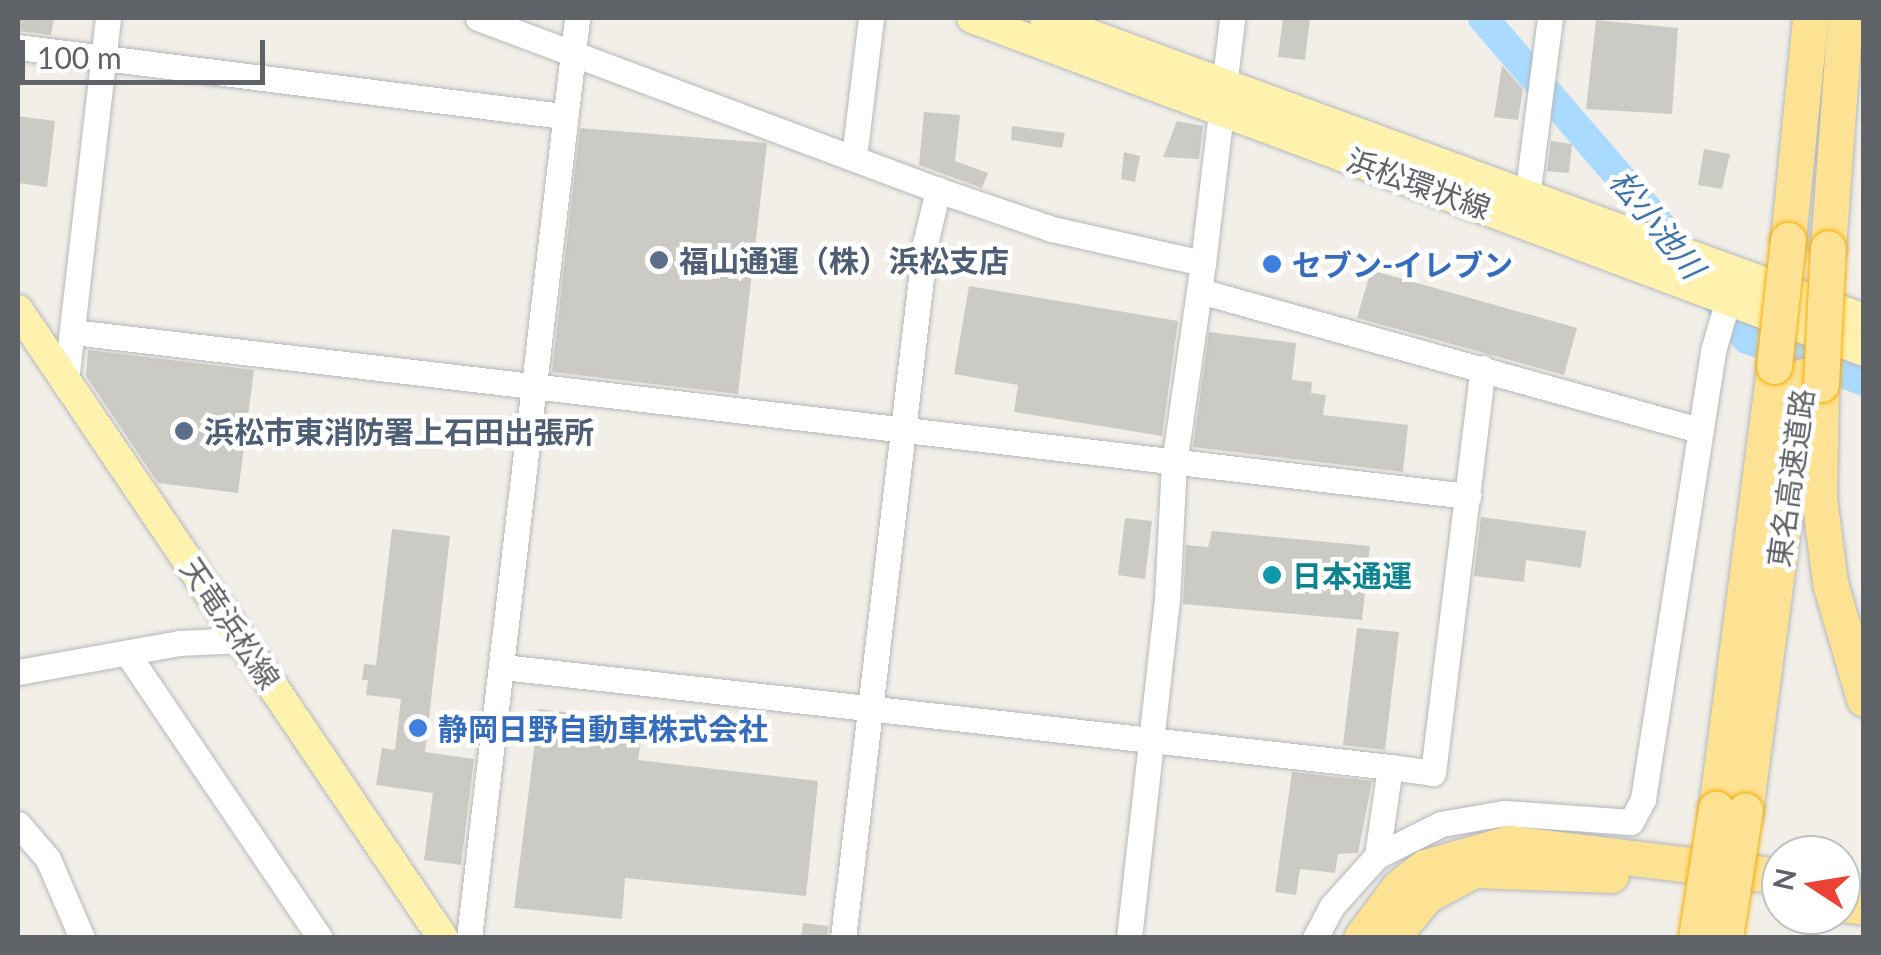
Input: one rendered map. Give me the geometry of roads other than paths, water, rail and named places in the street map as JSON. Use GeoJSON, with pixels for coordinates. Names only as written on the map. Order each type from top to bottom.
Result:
{"type":"FeatureCollection","features":[{"type":"Feature","properties":{"kind":"highway","name":"東名高速道路"},"geometry":{"type":"LineString","coordinates":[[1810,18],[1811,244]]}},
{"type":"Feature","properties":{"kind":"highway","name":"東名高速道路"},"geometry":{"type":"LineString","coordinates":[[1696,938],[1731,810],[1800,375],[1811,244],[1843,18]]}},
{"type":"Feature","properties":{"kind":"highway"},"geometry":{"type":"LineString","coordinates":[[1800,375],[1830,583],[1864,699]]}},
{"type":"Feature","properties":{"kind":"highway","name":"東名高速道路"},"geometry":{"type":"LineString","coordinates":[[1725,938],[1731,810]]}},
{"type":"Feature","properties":{"kind":"highway"},"geometry":{"type":"LineString","coordinates":[[1361,938],[1399,886],[1426,867],[1509,843],[1761,874]]}},
{"type":"Feature","properties":{"kind":"highway"},"geometry":{"type":"LineString","coordinates":[[1391,938],[1427,895],[1474,870],[1544,868],[1761,894]]}},
{"type":"Feature","properties":{"kind":"main road","name":"浜松環状線"},"geometry":{"type":"LineString","coordinates":[[972,18],[1528,198],[1668,248],[1701,273],[1731,307],[1864,351]]}},
{"type":"Feature","properties":{"kind":"main road","name":"浜松環状線"},"geometry":{"type":"LineString","coordinates":[[1045,18],[1222,97],[1701,273],[1864,318]]}},
{"type":"Feature","properties":{"kind":"main road","name":"天竜浜松線"},"geometry":{"type":"LineString","coordinates":[[18,310],[443,938]]}},
{"type":"Feature","properties":{"kind":"street"},"geometry":{"type":"LineString","coordinates":[[66,381],[108,18]]}},
{"type":"Feature","properties":{"kind":"street"},"geometry":{"type":"LineString","coordinates":[[478,18],[938,190],[1052,228],[1203,263]]}},
{"type":"Feature","properties":{"kind":"street"},"geometry":{"type":"LineString","coordinates":[[469,938],[577,18]]}},
{"type":"Feature","properties":{"kind":"street"},"geometry":{"type":"LineString","coordinates":[[854,157],[871,18]]}},
{"type":"Feature","properties":{"kind":"street"},"geometry":{"type":"LineString","coordinates":[[1129,938],[1153,743],[1174,464],[1200,291],[1232,18]]}},
{"type":"Feature","properties":{"kind":"street"},"geometry":{"type":"LineString","coordinates":[[1528,198],[1550,18]]}},
{"type":"Feature","properties":{"kind":"street"},"geometry":{"type":"LineString","coordinates":[[18,46],[563,116]]}},
{"type":"Feature","properties":{"kind":"street"},"geometry":{"type":"LineString","coordinates":[[842,938],[866,710],[925,244],[938,190]]}},
{"type":"Feature","properties":{"kind":"street"},"geometry":{"type":"LineString","coordinates":[[1200,291],[1699,430]]}},
{"type":"Feature","properties":{"kind":"street"},"geometry":{"type":"LineString","coordinates":[[1315,938],[1332,906],[1377,856],[1461,818],[1532,813],[1631,822],[1643,799],[1699,430],[1731,307]]}},
{"type":"Feature","properties":{"kind":"street"},"geometry":{"type":"LineString","coordinates":[[72,332],[1468,496]]}},
{"type":"Feature","properties":{"kind":"street"},"geometry":{"type":"LineString","coordinates":[[503,667],[1434,773],[1483,368]]}},
{"type":"Feature","properties":{"kind":"street"},"geometry":{"type":"LineString","coordinates":[[18,672],[128,653],[244,640]]}},
{"type":"Feature","properties":{"kind":"street"},"geometry":{"type":"LineString","coordinates":[[128,653],[320,938]]}},
{"type":"Feature","properties":{"kind":"street"},"geometry":{"type":"LineString","coordinates":[[1377,856],[1390,767]]}},
{"type":"Feature","properties":{"kind":"street"},"geometry":{"type":"LineString","coordinates":[[18,824],[48,858],[82,938]]}},
{"type":"Feature","properties":{"kind":"waterway","name":"松小池川"},"geometry":{"type":"LineString","coordinates":[[1483,18],[1654,217],[1747,339],[1864,381]]}},
{"type":"Feature","properties":{"kind":"place","name":"福山通運（株）浜松支店"},"geometry":{"type":"Point","coordinates":[659,260]}},
{"type":"Feature","properties":{"kind":"place","name":"セブン-イレブン"},"geometry":{"type":"Point","coordinates":[1272,264]}},
{"type":"Feature","properties":{"kind":"place","name":"浜松市東消防署上石田出張所"},"geometry":{"type":"Point","coordinates":[184,431]}},
{"type":"Feature","properties":{"kind":"place","name":"日本通運"},"geometry":{"type":"Point","coordinates":[1272,575]}},
{"type":"Feature","properties":{"kind":"place","name":"静岡日野自動車株式会社"},"geometry":{"type":"Point","coordinates":[418,728]}}]}
